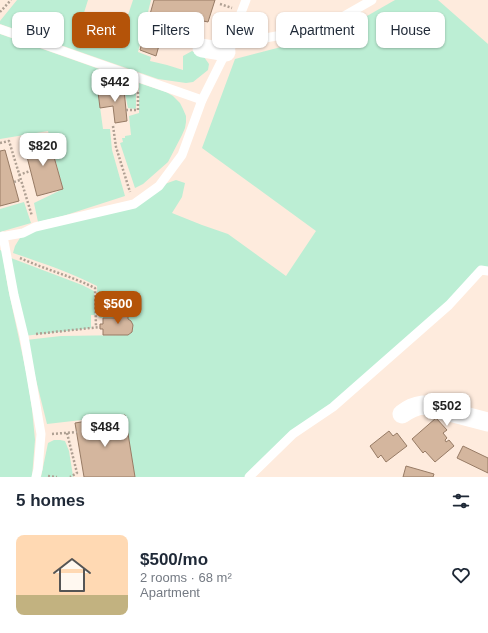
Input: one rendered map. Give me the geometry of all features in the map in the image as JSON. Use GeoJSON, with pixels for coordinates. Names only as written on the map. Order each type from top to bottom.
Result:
{"type":"FeatureCollection","features":[{"type":"Feature","properties":{"kind":"street"},"geometry":{"type":"LineString","coordinates":[[202,48],[226,52]]}},
{"type":"Feature","properties":{"kind":"street"},"geometry":{"type":"LineString","coordinates":[[402,414],[408,409],[423,405],[488,422]]}},
{"type":"Feature","properties":{"kind":"lane"},"geometry":{"type":"LineString","coordinates":[[36,477],[41,434],[24,336],[2,237],[23,233],[35,227],[134,204],[159,186],[182,155],[202,100],[226,52],[246,0]]}},
{"type":"Feature","properties":{"kind":"lane"},"geometry":{"type":"LineString","coordinates":[[226,52],[233,44],[287,34],[339,19],[372,0]]}},
{"type":"Feature","properties":{"kind":"lane"},"geometry":{"type":"LineString","coordinates":[[0,29],[202,100]]}},
{"type":"Feature","properties":{"kind":"lane"},"geometry":{"type":"LineString","coordinates":[[249,477],[293,434],[333,407],[448,305],[481,270],[488,271]]}},
{"type":"Feature","properties":{"kind":"path"},"geometry":{"type":"LineString","coordinates":[[0,12],[11,0]]}},
{"type":"Feature","properties":{"kind":"path"},"geometry":{"type":"LineString","coordinates":[[126,110],[138,110],[138,78]]}},
{"type":"Feature","properties":{"kind":"path"},"geometry":{"type":"LineString","coordinates":[[113,126],[116,147],[134,204]]}},
{"type":"Feature","properties":{"kind":"path"},"geometry":{"type":"LineString","coordinates":[[0,143],[8,141],[35,227]]}},
{"type":"Feature","properties":{"kind":"path"},"geometry":{"type":"LineString","coordinates":[[19,175],[30,171]]}},
{"type":"Feature","properties":{"kind":"path"},"geometry":{"type":"LineString","coordinates":[[14,182],[20,180]]}},
{"type":"Feature","properties":{"kind":"path"},"geometry":{"type":"LineString","coordinates":[[6,253],[95,288],[96,327]]}},
{"type":"Feature","properties":{"kind":"path"},"geometry":{"type":"LineString","coordinates":[[24,336],[100,327]]}},
{"type":"Feature","properties":{"kind":"path"},"geometry":{"type":"LineString","coordinates":[[41,434],[77,432]]}},
{"type":"Feature","properties":{"kind":"path"},"geometry":{"type":"LineString","coordinates":[[67,433],[77,473],[70,477]]}},
{"type":"Feature","properties":{"kind":"green space"},"geometry":{"type":"Polygon","coordinates":[[[17,0],[88,0],[84,12],[72,12],[72,48],[130,48],[129,12],[133,0],[151,0],[148,12],[138,12],[138,52],[151,57],[150,61],[183,70],[183,56],[192,51],[204,57],[209,64],[208,70],[193,82],[186,83],[158,79],[64,46],[64,12],[12,12],[12,28],[0,24],[0,21],[17,0]]]}},
{"type":"Feature","properties":{"kind":"green space"},"geometry":{"type":"Polygon","coordinates":[[[395,0],[438,0],[488,44],[488,271],[481,270],[376,369],[293,434],[249,477],[135,477],[125,415],[47,424],[26,340],[61,336],[128,335],[132,332],[133,326],[128,319],[128,311],[117,311],[117,318],[100,318],[98,315],[97,286],[66,272],[13,253],[15,246],[23,233],[134,204],[159,186],[176,180],[185,183],[182,197],[172,213],[228,234],[286,276],[316,231],[202,148],[235,59],[277,48],[368,48],[368,15],[395,0]]]}},
{"type":"Feature","properties":{"kind":"green space"},"geometry":{"type":"Polygon","coordinates":[[[0,34],[12,38],[12,48],[40,48],[136,82],[135,109],[128,108],[124,89],[98,92],[103,129],[110,129],[112,150],[125,196],[63,216],[38,222],[34,203],[63,189],[48,131],[0,139],[0,34]]]}},
{"type":"Feature","properties":{"kind":"green space"},"geometry":{"type":"Polygon","coordinates":[[[139,83],[166,92],[173,96],[180,103],[183,109],[186,116],[186,122],[182,135],[168,162],[143,184],[135,188],[120,143],[123,142],[122,138],[131,135],[129,116],[139,113],[139,83]]]}},
{"type":"Feature","properties":{"kind":"green space"},"geometry":{"type":"Polygon","coordinates":[[[24,202],[31,223],[0,232],[0,209],[24,202]]]}},
{"type":"Feature","properties":{"kind":"green space"},"geometry":{"type":"Polygon","coordinates":[[[0,250],[2,251],[8,288],[27,376],[32,409],[35,440],[32,477],[0,477],[0,250]]]}},
{"type":"Feature","properties":{"kind":"green space"},"geometry":{"type":"Polygon","coordinates":[[[11,258],[94,291],[95,315],[91,315],[91,328],[100,327],[24,336],[11,258]]]}},
{"type":"Feature","properties":{"kind":"green space"},"geometry":{"type":"Polygon","coordinates":[[[54,440],[65,441],[69,451],[72,477],[41,477],[48,443],[54,440]]]}},
{"type":"Feature","properties":{"kind":"building"},"geometry":{"type":"Polygon","coordinates":[[[154,0],[215,0],[208,22],[204,21],[204,12],[151,12],[154,0]]]}},
{"type":"Feature","properties":{"kind":"building"},"geometry":{"type":"Polygon","coordinates":[[[141,48],[158,48],[156,56],[140,50],[141,48]]]}},
{"type":"Feature","properties":{"kind":"building"},"geometry":{"type":"Polygon","coordinates":[[[124,89],[127,121],[115,123],[113,106],[100,108],[98,92],[124,89]]]}},
{"type":"Feature","properties":{"kind":"building"},"geometry":{"type":"Polygon","coordinates":[[[49,139],[63,189],[37,196],[24,145],[49,139]]]}},
{"type":"Feature","properties":{"kind":"building"},"geometry":{"type":"Polygon","coordinates":[[[5,150],[19,201],[0,206],[0,151],[5,150]]]}},
{"type":"Feature","properties":{"kind":"building"},"geometry":{"type":"Polygon","coordinates":[[[117,311],[128,311],[128,319],[133,325],[132,332],[128,335],[103,335],[103,329],[100,329],[100,324],[103,324],[103,318],[117,318],[117,311]]]}},
{"type":"Feature","properties":{"kind":"building"},"geometry":{"type":"Polygon","coordinates":[[[125,415],[135,477],[84,477],[75,423],[125,415]]]}},
{"type":"Feature","properties":{"kind":"building"},"geometry":{"type":"Polygon","coordinates":[[[436,418],[447,430],[443,433],[447,438],[445,440],[446,442],[449,440],[454,446],[435,462],[425,451],[423,453],[412,439],[436,418]]]}},
{"type":"Feature","properties":{"kind":"building"},"geometry":{"type":"Polygon","coordinates":[[[389,431],[393,436],[397,433],[407,446],[386,462],[381,455],[378,458],[370,446],[389,431]]]}},
{"type":"Feature","properties":{"kind":"building"},"geometry":{"type":"Polygon","coordinates":[[[463,446],[488,458],[488,473],[457,458],[463,446]]]}},
{"type":"Feature","properties":{"kind":"building"},"geometry":{"type":"Polygon","coordinates":[[[406,466],[434,474],[433,477],[403,477],[406,466]]]}}]}
